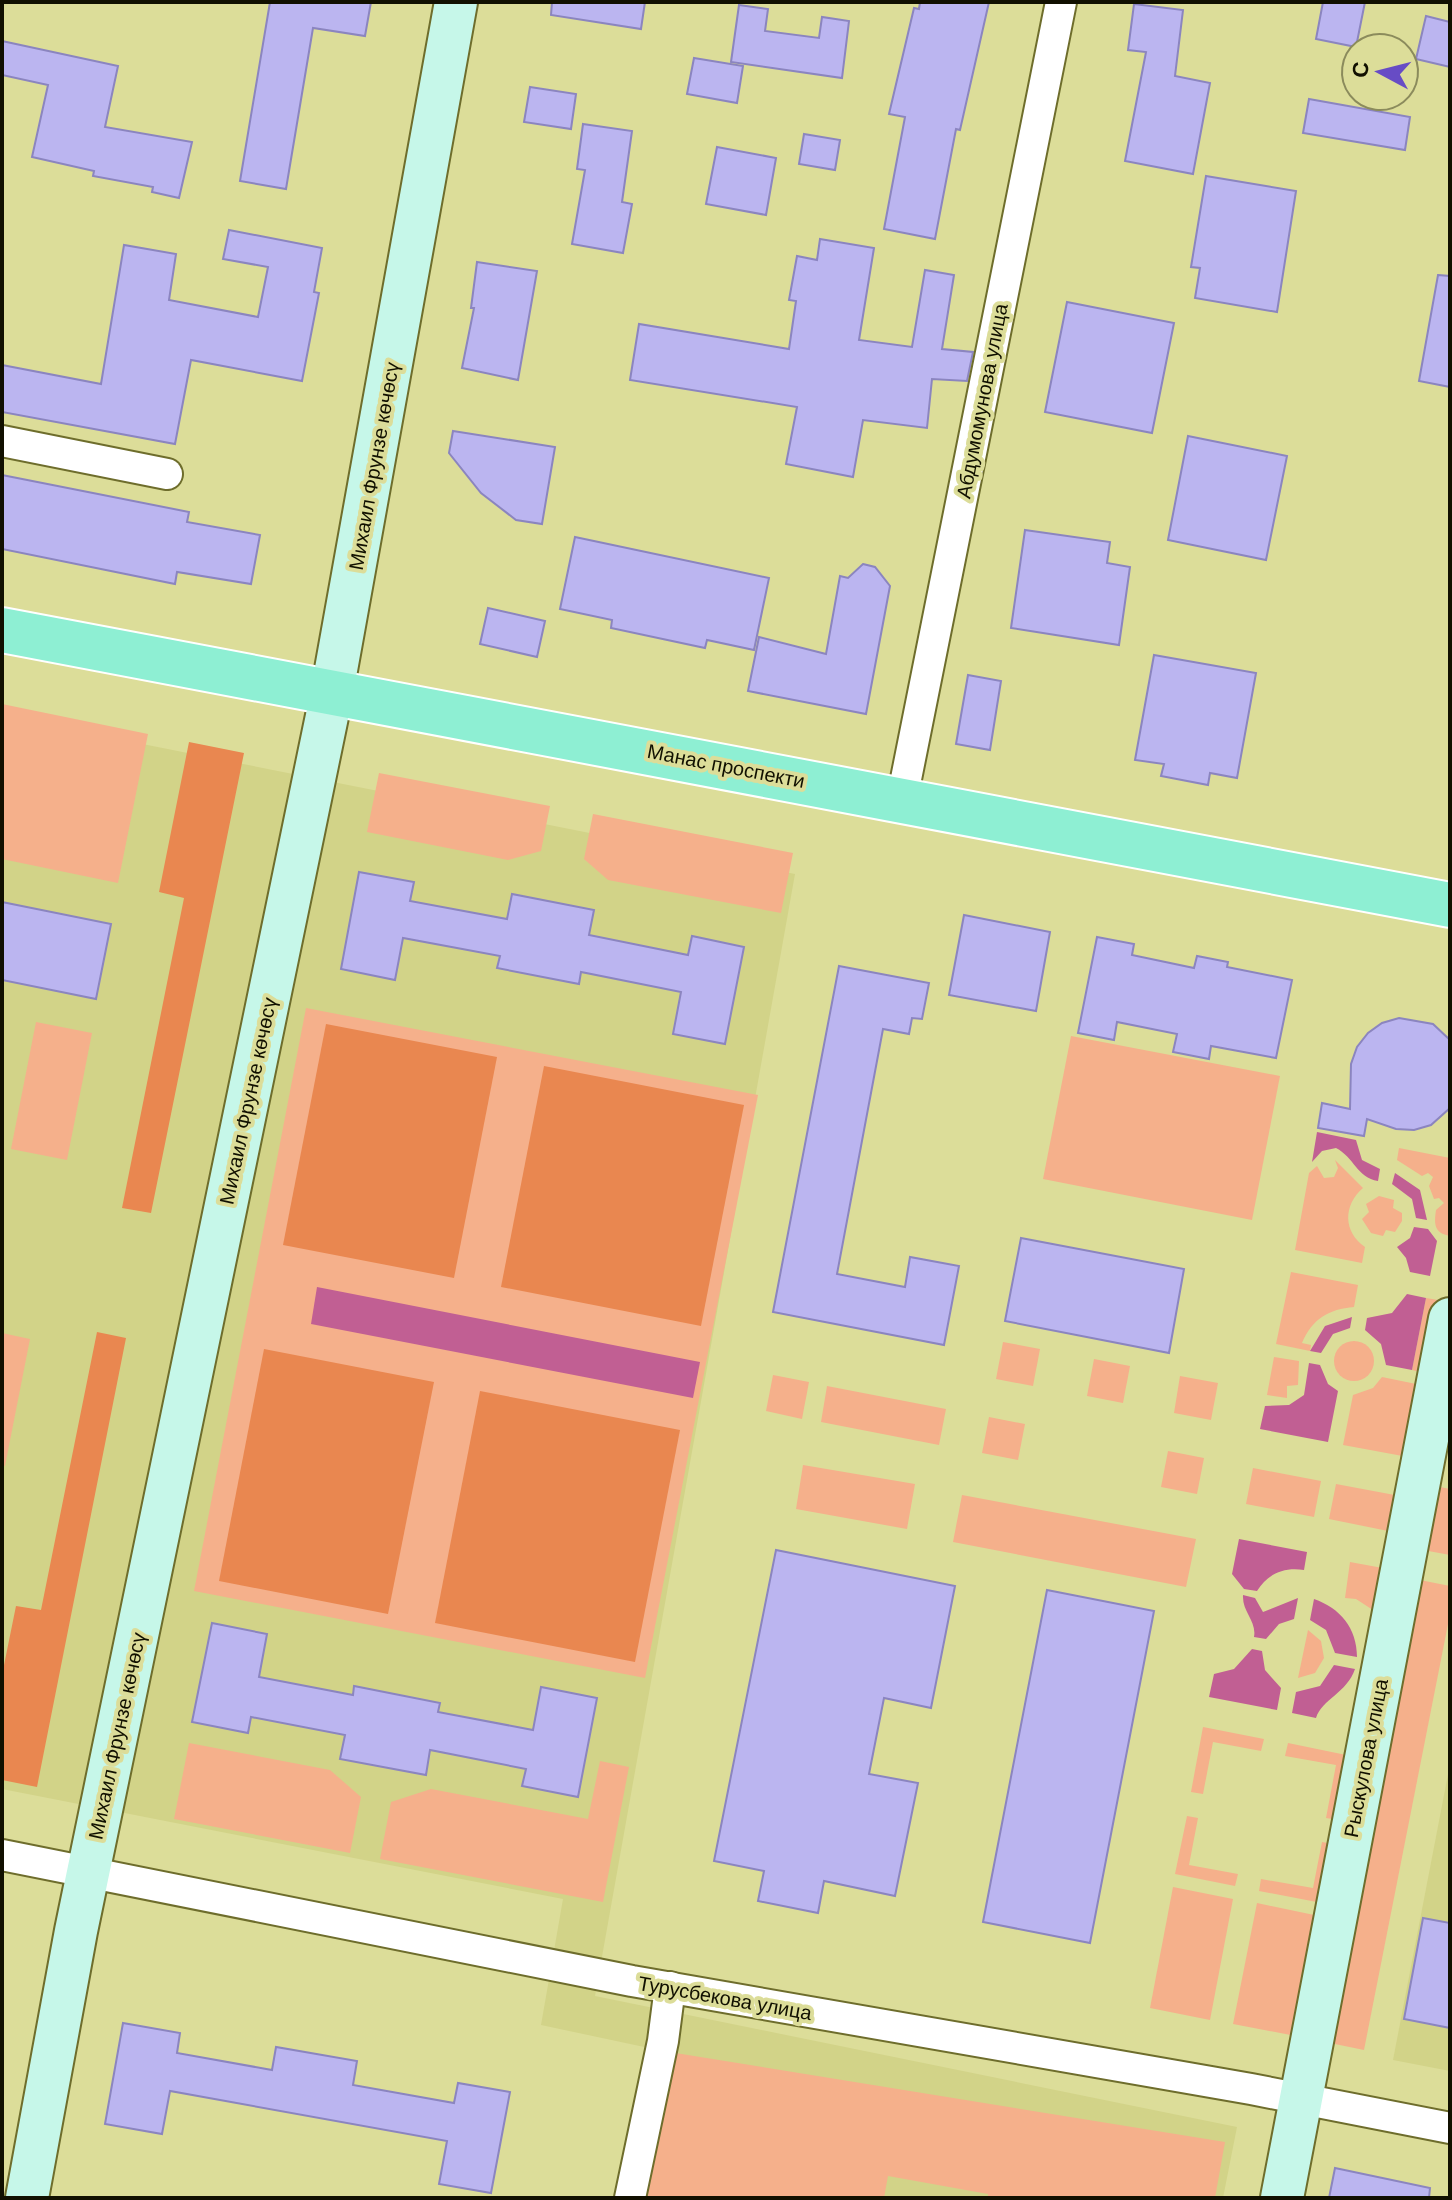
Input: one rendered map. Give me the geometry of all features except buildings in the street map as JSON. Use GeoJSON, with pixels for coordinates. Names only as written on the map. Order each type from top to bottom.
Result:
{"type":"FeatureCollection","features":[{"type":"Feature","properties":{"kind":"main road","name":"Михаил Фрунзе көчөсү"},"geometry":{"type":"LineString","coordinates":[[27,2198],[88,1874],[332,692],[456,2]]}},
{"type":"Feature","properties":{"kind":"main road","name":"Манас проспекти"},"geometry":{"type":"LineString","coordinates":[[2,630],[1450,905]]}},
{"type":"Feature","properties":{"kind":"main road","name":"Рыскулова улица"},"geometry":{"type":"LineString","coordinates":[[1282,2198],[1450,1319]]}},
{"type":"Feature","properties":{"kind":"street","name":"Абдумомунова улица"},"geometry":{"type":"LineString","coordinates":[[902,799],[1061,2]]}},
{"type":"Feature","properties":{"kind":"street"},"geometry":{"type":"LineString","coordinates":[[2,441],[167,474]]}},
{"type":"Feature","properties":{"kind":"street","name":"Турусбекова улица"},"geometry":{"type":"LineString","coordinates":[[2,1855],[670,1987],[1301,2098],[1450,2128]]}},
{"type":"Feature","properties":{"kind":"street"},"geometry":{"type":"LineString","coordinates":[[630,2198],[663,2041],[670,1987]]}},
{"type":"Feature","properties":{"kind":"shaded area"},"geometry":{"type":"Polygon","coordinates":[[[2,704],[148,734],[118,883],[2,859],[2,704]]]}},
{"type":"Feature","properties":{"kind":"shaded area"},"geometry":{"type":"Polygon","coordinates":[[[2,716],[795,874],[595,1996],[1237,2127],[1223,2198],[633,2198],[663,2051],[541,2025],[563,1899],[2,1789],[2,716]]]}},
{"type":"Feature","properties":{"kind":"shaded area"},"geometry":{"type":"Polygon","coordinates":[[[189,742],[244,753],[151,1213],[122,1208],[184,898],[159,892],[189,742]]]}},
{"type":"Feature","properties":{"kind":"shaded area"},"geometry":{"type":"Polygon","coordinates":[[[379,773],[550,806],[541,851],[508,860],[367,832],[379,773]]]}},
{"type":"Feature","properties":{"kind":"shaded area"},"geometry":{"type":"Polygon","coordinates":[[[593,814],[793,853],[781,913],[608,880],[584,859],[593,814]]]}},
{"type":"Feature","properties":{"kind":"shaded area"},"geometry":{"type":"Polygon","coordinates":[[[306,1008],[758,1095],[645,1678],[194,1591],[306,1008]]]}},
{"type":"Feature","properties":{"kind":"shaded area"},"geometry":{"type":"Polygon","coordinates":[[[36,1022],[92,1033],[67,1160],[11,1149],[36,1022]]]}},
{"type":"Feature","properties":{"kind":"shaded area"},"geometry":{"type":"Polygon","coordinates":[[[326,1024],[497,1057],[454,1278],[283,1245],[326,1024]]]}},
{"type":"Feature","properties":{"kind":"shaded area"},"geometry":{"type":"Polygon","coordinates":[[[1071,1036],[1280,1076],[1252,1220],[1043,1179],[1071,1036]]]}},
{"type":"Feature","properties":{"kind":"shaded area"},"geometry":{"type":"Polygon","coordinates":[[[544,1066],[744,1105],[701,1326],[501,1287],[544,1066]]]}},
{"type":"Feature","properties":{"kind":"shaded area"},"geometry":{"type":"Polygon","coordinates":[[[1317,1132],[1356,1140],[1362,1160],[1380,1169],[1378,1181],[1365,1176],[1336,1148],[1322,1151],[1312,1162],[1317,1132]]]}},
{"type":"Feature","properties":{"kind":"shaded area"},"geometry":{"type":"Polygon","coordinates":[[[1399,1148],[1450,1158],[1450,1236],[1436,1227],[1436,1210],[1444,1203],[1439,1198],[1434,1199],[1429,1186],[1433,1177],[1428,1173],[1422,1176],[1397,1160],[1399,1148]]]}},
{"type":"Feature","properties":{"kind":"shaded area"},"geometry":{"type":"Polygon","coordinates":[[[1335,1160],[1363,1188],[1352,1202],[1348,1218],[1353,1234],[1365,1247],[1362,1263],[1295,1250],[1309,1173],[1317,1166],[1324,1178],[1334,1177],[1338,1168],[1335,1160]]]}},
{"type":"Feature","properties":{"kind":"shaded area"},"geometry":{"type":"Polygon","coordinates":[[[1395,1173],[1420,1190],[1427,1220],[1416,1218],[1412,1199],[1392,1184],[1395,1173]]]}},
{"type":"Feature","properties":{"kind":"shaded area"},"geometry":{"type":"Polygon","coordinates":[[[1379,1196],[1394,1200],[1393,1208],[1402,1213],[1402,1221],[1395,1232],[1386,1230],[1383,1236],[1371,1233],[1362,1219],[1369,1212],[1366,1204],[1379,1196]]]}},
{"type":"Feature","properties":{"kind":"shaded area"},"geometry":{"type":"Polygon","coordinates":[[[1414,1227],[1428,1229],[1437,1241],[1430,1276],[1410,1272],[1406,1258],[1397,1247],[1410,1238],[1414,1227]]]}},
{"type":"Feature","properties":{"kind":"shaded area"},"geometry":{"type":"Polygon","coordinates":[[[1291,1272],[1358,1285],[1354,1307],[1329,1313],[1311,1328],[1302,1343],[1311,1345],[1310,1351],[1276,1344],[1291,1272]]]}},
{"type":"Feature","properties":{"kind":"shaded area"},"geometry":{"type":"Polygon","coordinates":[[[317,1287],[700,1362],[693,1398],[311,1324],[317,1287]]]}},
{"type":"Feature","properties":{"kind":"shaded area"},"geometry":{"type":"Polygon","coordinates":[[[1407,1294],[1426,1298],[1412,1370],[1386,1365],[1381,1344],[1365,1330],[1367,1318],[1392,1313],[1407,1294]]]}},
{"type":"Feature","properties":{"kind":"shaded area"},"geometry":{"type":"Polygon","coordinates":[[[1426,1298],[1438,1300],[1424,1373],[1412,1370],[1426,1298]]]}},
{"type":"Feature","properties":{"kind":"shaded area"},"geometry":{"type":"Polygon","coordinates":[[[1352,1317],[1350,1328],[1333,1334],[1321,1353],[1310,1351],[1325,1326],[1352,1317]]]}},
{"type":"Feature","properties":{"kind":"shaded area"},"geometry":{"type":"Polygon","coordinates":[[[97,1332],[126,1338],[37,1787],[2,1780],[2,1675],[16,1606],[41,1610],[97,1332]]]}},
{"type":"Feature","properties":{"kind":"shaded area"},"geometry":{"type":"Polygon","coordinates":[[[2,1333],[30,1339],[5,1466],[2,1465],[2,1333]]]}},
{"type":"Feature","properties":{"kind":"shaded area"},"geometry":{"type":"Polygon","coordinates":[[[1354,1341],[1368,1347],[1374,1361],[1368,1375],[1354,1381],[1340,1375],[1334,1361],[1340,1347],[1354,1341]]]}},
{"type":"Feature","properties":{"kind":"shaded area"},"geometry":{"type":"Polygon","coordinates":[[[1003,1342],[1040,1349],[1033,1386],[996,1379],[1003,1342]]]}},
{"type":"Feature","properties":{"kind":"shaded area"},"geometry":{"type":"Polygon","coordinates":[[[264,1349],[434,1382],[388,1614],[219,1581],[264,1349]]]}},
{"type":"Feature","properties":{"kind":"shaded area"},"geometry":{"type":"Polygon","coordinates":[[[1274,1357],[1299,1361],[1298,1385],[1287,1386],[1287,1398],[1267,1395],[1274,1357]]]}},
{"type":"Feature","properties":{"kind":"shaded area"},"geometry":{"type":"Polygon","coordinates":[[[1094,1359],[1130,1366],[1123,1403],[1087,1396],[1094,1359]]]}},
{"type":"Feature","properties":{"kind":"shaded area"},"geometry":{"type":"Polygon","coordinates":[[[1309,1363],[1320,1365],[1328,1384],[1338,1391],[1328,1442],[1260,1429],[1265,1406],[1289,1405],[1304,1395],[1309,1363]]]}},
{"type":"Feature","properties":{"kind":"shaded area"},"geometry":{"type":"Polygon","coordinates":[[[773,1375],[809,1382],[802,1419],[766,1411],[773,1375]]]}},
{"type":"Feature","properties":{"kind":"shaded area"},"geometry":{"type":"Polygon","coordinates":[[[1180,1376],[1218,1383],[1211,1420],[1174,1413],[1180,1376]]]}},
{"type":"Feature","properties":{"kind":"shaded area"},"geometry":{"type":"Polygon","coordinates":[[[1382,1377],[1421,1385],[1408,1457],[1343,1445],[1353,1395],[1373,1388],[1382,1377]]]}},
{"type":"Feature","properties":{"kind":"shaded area"},"geometry":{"type":"Polygon","coordinates":[[[827,1386],[946,1409],[939,1445],[821,1422],[827,1386]]]}},
{"type":"Feature","properties":{"kind":"shaded area"},"geometry":{"type":"Polygon","coordinates":[[[480,1391],[680,1430],[635,1662],[435,1623],[480,1391]]]}},
{"type":"Feature","properties":{"kind":"shaded area"},"geometry":{"type":"Polygon","coordinates":[[[989,1417],[1025,1424],[1018,1460],[982,1453],[989,1417]]]}},
{"type":"Feature","properties":{"kind":"shaded area"},"geometry":{"type":"Polygon","coordinates":[[[1168,1451],[1204,1458],[1197,1494],[1161,1487],[1168,1451]]]}},
{"type":"Feature","properties":{"kind":"shaded area"},"geometry":{"type":"Polygon","coordinates":[[[803,1465],[915,1484],[907,1529],[796,1509],[803,1465]]]}},
{"type":"Feature","properties":{"kind":"shaded area"},"geometry":{"type":"Polygon","coordinates":[[[1253,1468],[1321,1481],[1314,1517],[1246,1504],[1253,1468]]]}},
{"type":"Feature","properties":{"kind":"shaded area"},"geometry":{"type":"Polygon","coordinates":[[[1336,1484],[1400,1496],[1393,1532],[1329,1519],[1336,1484]]]}},
{"type":"Feature","properties":{"kind":"shaded area"},"geometry":{"type":"Polygon","coordinates":[[[1435,1486],[1450,1489],[1450,1555],[1423,1550],[1435,1486]]]}},
{"type":"Feature","properties":{"kind":"shaded area"},"geometry":{"type":"Polygon","coordinates":[[[962,1495],[1196,1539],[1186,1587],[953,1542],[962,1495]]]}},
{"type":"Feature","properties":{"kind":"shaded area"},"geometry":{"type":"Polygon","coordinates":[[[1239,1539],[1307,1552],[1304,1570],[1277,1573],[1257,1591],[1244,1589],[1232,1574],[1239,1539]]]}},
{"type":"Feature","properties":{"kind":"shaded area"},"geometry":{"type":"Polygon","coordinates":[[[1350,1562],[1399,1571],[1376,1612],[1356,1599],[1345,1598],[1350,1562]]]}},
{"type":"Feature","properties":{"kind":"shaded area"},"geometry":{"type":"Polygon","coordinates":[[[1420,1580],[1450,1586],[1450,1614],[1364,2050],[1330,2043],[1420,1580]]]}},
{"type":"Feature","properties":{"kind":"shaded area"},"geometry":{"type":"Polygon","coordinates":[[[1243,1595],[1255,1598],[1263,1612],[1298,1598],[1294,1619],[1279,1624],[1266,1639],[1254,1637],[1243,1595]]]}},
{"type":"Feature","properties":{"kind":"shaded area"},"geometry":{"type":"Polygon","coordinates":[[[1314,1599],[1332,1608],[1345,1620],[1354,1637],[1357,1657],[1335,1653],[1326,1630],[1310,1620],[1314,1599]]]}},
{"type":"Feature","properties":{"kind":"shaded area"},"geometry":{"type":"Polygon","coordinates":[[[1308,1630],[1321,1641],[1324,1658],[1315,1673],[1298,1678],[1308,1630]]]}},
{"type":"Feature","properties":{"kind":"shaded area"},"geometry":{"type":"Polygon","coordinates":[[[1252,1649],[1262,1651],[1265,1670],[1281,1688],[1277,1710],[1209,1697],[1214,1674],[1234,1669],[1252,1649]]]}},
{"type":"Feature","properties":{"kind":"shaded area"},"geometry":{"type":"Polygon","coordinates":[[[1334,1665],[1355,1669],[1346,1684],[1316,1718],[1292,1713],[1296,1692],[1320,1686],[1334,1665]]]}},
{"type":"Feature","properties":{"kind":"shaded area"},"geometry":{"type":"Polygon","coordinates":[[[1203,1727],[1264,1739],[1261,1751],[1213,1742],[1203,1794],[1191,1792],[1203,1727]]]}},
{"type":"Feature","properties":{"kind":"shaded area"},"geometry":{"type":"Polygon","coordinates":[[[189,1743],[330,1770],[361,1797],[350,1853],[174,1819],[189,1743]]]}},
{"type":"Feature","properties":{"kind":"shaded area"},"geometry":{"type":"Polygon","coordinates":[[[1288,1743],[1351,1756],[1338,1820],[1326,1818],[1336,1765],[1285,1756],[1288,1743]]]}},
{"type":"Feature","properties":{"kind":"shaded area"},"geometry":{"type":"Polygon","coordinates":[[[600,1761],[629,1767],[603,1902],[380,1859],[391,1802],[431,1789],[588,1819],[600,1761]]]}},
{"type":"Feature","properties":{"kind":"shaded area"},"geometry":{"type":"Polygon","coordinates":[[[1450,1764],[1450,2071],[1393,2060],[1450,1764]]]}},
{"type":"Feature","properties":{"kind":"shaded area"},"geometry":{"type":"Polygon","coordinates":[[[1187,1816],[1198,1818],[1189,1865],[1238,1874],[1235,1886],[1175,1874],[1187,1816]]]}},
{"type":"Feature","properties":{"kind":"shaded area"},"geometry":{"type":"Polygon","coordinates":[[[1322,1842],[1333,1844],[1322,1903],[1259,1891],[1261,1879],[1313,1888],[1322,1842]]]}},
{"type":"Feature","properties":{"kind":"shaded area"},"geometry":{"type":"Polygon","coordinates":[[[1173,1887],[1233,1899],[1210,2020],[1150,2008],[1173,1887]]]}},
{"type":"Feature","properties":{"kind":"shaded area"},"geometry":{"type":"Polygon","coordinates":[[[1257,1903],[1319,1916],[1296,2036],[1233,2024],[1257,1903]]]}},
{"type":"Feature","properties":{"kind":"shaded area"},"geometry":{"type":"Polygon","coordinates":[[[663,2051],[1225,2142],[1215,2198],[988,2198],[988,2194],[888,2176],[884,2198],[633,2198],[663,2051]]]}}]}
